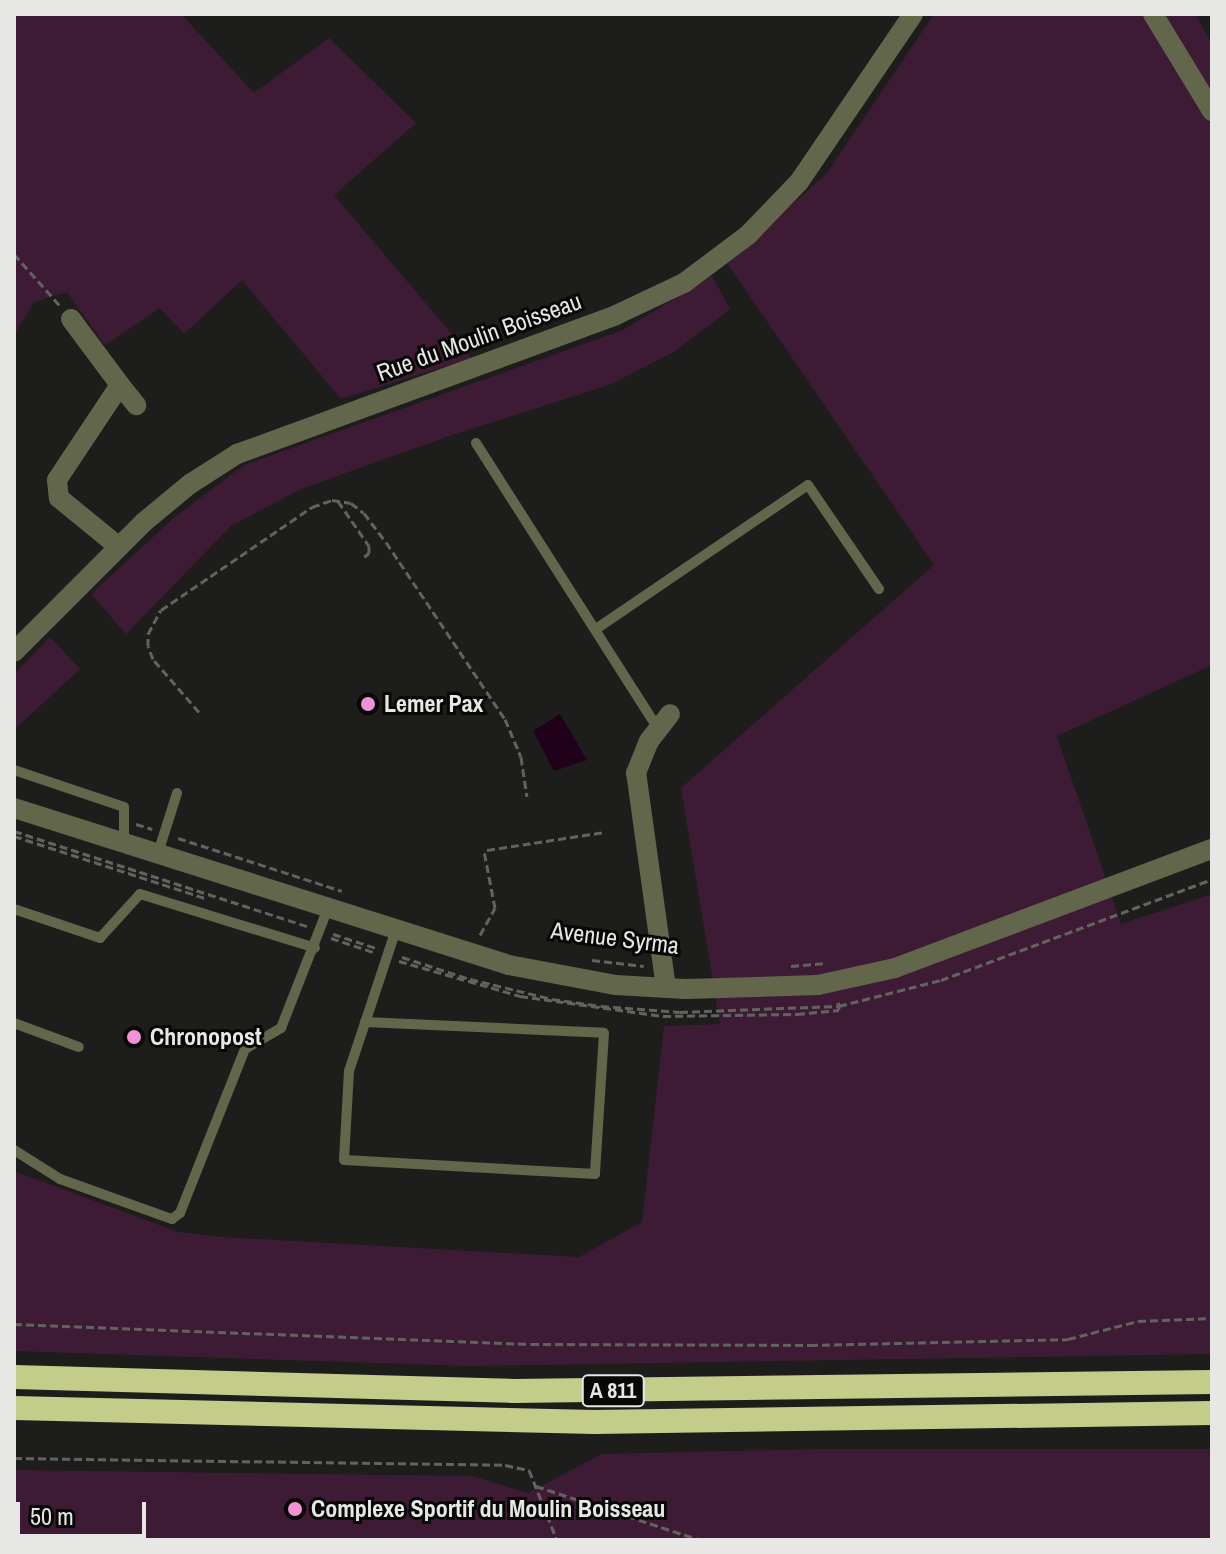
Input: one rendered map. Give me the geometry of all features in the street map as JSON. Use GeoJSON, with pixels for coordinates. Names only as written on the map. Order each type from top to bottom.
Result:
{"type":"FeatureCollection","features":[{"type":"Feature","properties":{"kind":"highway","name":"A 811"},"geometry":{"type":"LineString","coordinates":[[14,1377],[514,1391],[1212,1382]]}},
{"type":"Feature","properties":{"kind":"highway","name":"A 811"},"geometry":{"type":"LineString","coordinates":[[14,1408],[594,1422],[1212,1413]]}},
{"type":"Feature","properties":{"kind":"street","name":"Rue du Moulin Boisseau"},"geometry":{"type":"LineString","coordinates":[[14,652],[119,547],[190,484],[237,454],[616,315],[684,283],[748,235],[799,182],[913,14]]}},
{"type":"Feature","properties":{"kind":"street"},"geometry":{"type":"LineString","coordinates":[[1153,14],[1212,111]]}},
{"type":"Feature","properties":{"kind":"street"},"geometry":{"type":"LineString","coordinates":[[71,319],[136,405]]}},
{"type":"Feature","properties":{"kind":"street"},"geometry":{"type":"LineString","coordinates":[[119,547],[59,498],[57,480],[120,385]]}},
{"type":"Feature","properties":{"kind":"street"},"geometry":{"type":"LineString","coordinates":[[664,720],[636,773],[665,980]]}},
{"type":"Feature","properties":{"kind":"street","name":"Avenue Syrma"},"geometry":{"type":"LineString","coordinates":[[14,808],[124,829],[162,841],[328,908],[509,965],[562,976],[665,980],[818,985],[895,968],[1212,849]]}},
{"type":"Feature","properties":{"kind":"lane"},"geometry":{"type":"LineString","coordinates":[[476,443],[596,629],[664,720]]}},
{"type":"Feature","properties":{"kind":"lane"},"geometry":{"type":"LineString","coordinates":[[596,629],[808,485],[879,589]]}},
{"type":"Feature","properties":{"kind":"lane"},"geometry":{"type":"LineString","coordinates":[[14,770],[124,807],[124,829]]}},
{"type":"Feature","properties":{"kind":"lane"},"geometry":{"type":"LineString","coordinates":[[162,841],[177,793]]}},
{"type":"Feature","properties":{"kind":"lane"},"geometry":{"type":"LineString","coordinates":[[14,909],[100,938],[140,894],[315,948]]}},
{"type":"Feature","properties":{"kind":"lane"},"geometry":{"type":"LineString","coordinates":[[14,1150],[60,1179],[172,1219],[180,1213],[245,1049],[281,1028],[322,931],[328,908]]}},
{"type":"Feature","properties":{"kind":"lane"},"geometry":{"type":"LineString","coordinates":[[365,1022],[604,1033],[595,1174],[344,1160],[349,1071],[365,1022],[388,952],[396,930]]}},
{"type":"Feature","properties":{"kind":"lane"},"geometry":{"type":"LineString","coordinates":[[14,1023],[79,1047]]}},
{"type":"Feature","properties":{"kind":"path"},"geometry":{"type":"LineString","coordinates":[[14,254],[71,319]]}},
{"type":"Feature","properties":{"kind":"path"},"geometry":{"type":"LineString","coordinates":[[338,501],[369,546],[369,553],[364,557]]}},
{"type":"Feature","properties":{"kind":"path"},"geometry":{"type":"LineString","coordinates":[[199,712],[153,659],[148,646],[152,622],[161,610],[283,524],[312,507],[338,501],[351,503],[364,513],[505,719],[521,757],[527,797]]}},
{"type":"Feature","properties":{"kind":"path"},"geometry":{"type":"LineString","coordinates":[[124,829],[348,896]]}},
{"type":"Feature","properties":{"kind":"path"},"geometry":{"type":"LineString","coordinates":[[14,831],[470,979],[552,999],[680,1012],[839,1006],[941,980],[1212,879]]}},
{"type":"Feature","properties":{"kind":"path"},"geometry":{"type":"LineString","coordinates":[[469,936],[485,939],[480,935],[495,908],[486,850],[605,832]]}},
{"type":"Feature","properties":{"kind":"path"},"geometry":{"type":"LineString","coordinates":[[162,841],[345,892]]}},
{"type":"Feature","properties":{"kind":"path","name":"Avenue Syrma"},"geometry":{"type":"LineString","coordinates":[[592,965],[665,980]]}},
{"type":"Feature","properties":{"kind":"path"},"geometry":{"type":"LineString","coordinates":[[782,970],[832,965]]}},
{"type":"Feature","properties":{"kind":"path"},"geometry":{"type":"LineString","coordinates":[[14,1324],[531,1344],[810,1345],[1068,1339],[1138,1321],[1212,1318]]}},
{"type":"Feature","properties":{"kind":"path"},"geometry":{"type":"LineString","coordinates":[[14,1458],[505,1465],[529,1470],[557,1540]]}},
{"type":"Feature","properties":{"kind":"path"},"geometry":{"type":"LineString","coordinates":[[535,1486],[700,1540]]}},
{"type":"Feature","properties":{"kind":"shaded area"},"geometry":{"type":"Polygon","coordinates":[[[14,14],[181,14],[254,93],[329,38],[416,123],[334,195],[472,358],[341,399],[242,280],[184,334],[160,308],[105,345],[67,292],[34,302],[14,335],[14,14]]]}},
{"type":"Feature","properties":{"kind":"shaded area"},"geometry":{"type":"Polygon","coordinates":[[[934,14],[1195,14],[1212,44],[1212,665],[1057,736],[1121,924],[1212,894],[1212,1354],[470,1366],[14,1351],[14,1171],[178,1232],[222,1237],[579,1257],[642,1222],[664,1026],[720,1024],[681,788],[934,565],[727,263],[827,173],[934,14]]]}},
{"type":"Feature","properties":{"kind":"shaded area"},"geometry":{"type":"Polygon","coordinates":[[[712,276],[730,309],[674,352],[609,385],[452,435],[301,489],[231,526],[126,634],[91,594],[176,516],[244,465],[623,330],[712,276]]]}},
{"type":"Feature","properties":{"kind":"shaded area"},"geometry":{"type":"Polygon","coordinates":[[[50,637],[80,669],[14,730],[14,674],[50,637]]]}},
{"type":"Feature","properties":{"kind":"shaded area"},"geometry":{"type":"Polygon","coordinates":[[[560,714],[587,760],[554,771],[533,731],[560,714]]]}},
{"type":"Feature","properties":{"kind":"shaded area"},"geometry":{"type":"Polygon","coordinates":[[[824,1449],[1212,1449],[1212,1540],[14,1540],[14,1470],[472,1476],[528,1493],[602,1454],[824,1449]]]}},
{"type":"Feature","properties":{"kind":"place","name":"Lemer Pax"},"geometry":{"type":"Point","coordinates":[368,704]}},
{"type":"Feature","properties":{"kind":"place","name":"Chronopost"},"geometry":{"type":"Point","coordinates":[134,1037]}},
{"type":"Feature","properties":{"kind":"place","name":"Complexe Sportif du Moulin Boisseau"},"geometry":{"type":"Point","coordinates":[295,1509]}}]}
